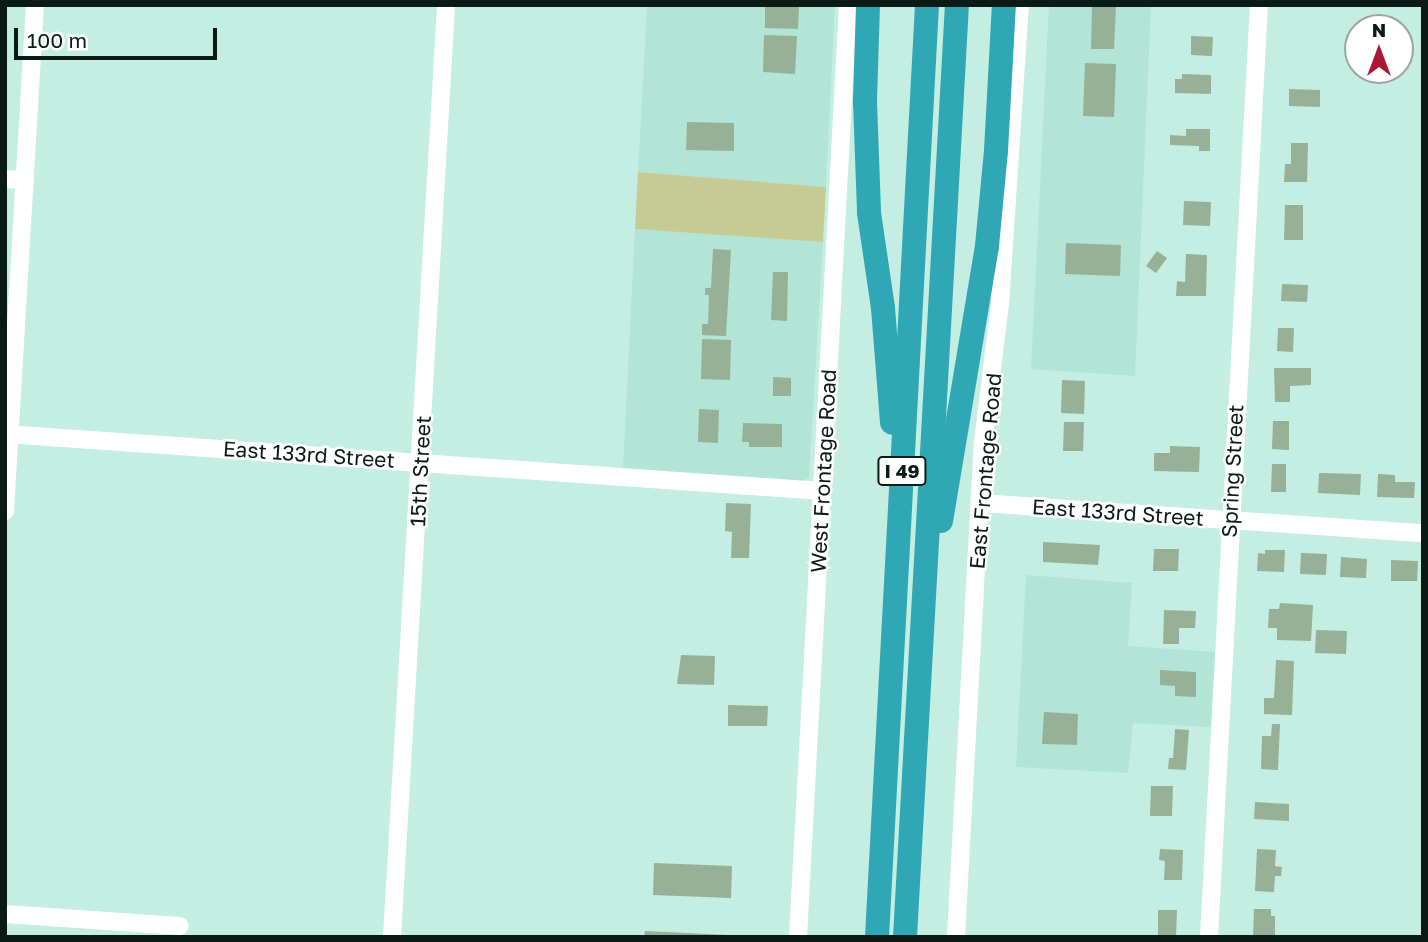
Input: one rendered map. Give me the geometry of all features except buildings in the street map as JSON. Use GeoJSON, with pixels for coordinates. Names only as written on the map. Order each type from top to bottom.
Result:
{"type":"FeatureCollection","features":[{"type":"Feature","properties":{"kind":"highway"},"geometry":{"type":"LineString","coordinates":[[868,5],[865,102],[869,213],[883,308],[899,523]]}},
{"type":"Feature","properties":{"kind":"highway","name":"I 49"},"geometry":{"type":"LineString","coordinates":[[877,937],[927,5]]}},
{"type":"Feature","properties":{"kind":"highway","name":"I 49"},"geometry":{"type":"LineString","coordinates":[[905,937],[957,5]]}},
{"type":"Feature","properties":{"kind":"highway"},"geometry":{"type":"LineString","coordinates":[[925,568],[941,522],[987,246],[996,151],[1004,5]]}},
{"type":"Feature","properties":{"kind":"street"},"geometry":{"type":"LineString","coordinates":[[5,511],[7,434],[35,5]]}},
{"type":"Feature","properties":{"kind":"street","name":"15th Street"},"geometry":{"type":"LineString","coordinates":[[392,937],[446,5]]}},
{"type":"Feature","properties":{"kind":"street","name":"West Frontage Road"},"geometry":{"type":"LineString","coordinates":[[798,937],[848,5]]}},
{"type":"Feature","properties":{"kind":"street","name":"East Frontage Road"},"geometry":{"type":"LineString","coordinates":[[956,937],[983,442],[1008,212],[1020,5]]}},
{"type":"Feature","properties":{"kind":"street","name":"Spring Street"},"geometry":{"type":"LineString","coordinates":[[1209,937],[1259,5]]}},
{"type":"Feature","properties":{"kind":"street"},"geometry":{"type":"LineString","coordinates":[[5,179],[24,180]]}},
{"type":"Feature","properties":{"kind":"street","name":"East 133rd Street"},"geometry":{"type":"LineString","coordinates":[[7,434],[822,491]]}},
{"type":"Feature","properties":{"kind":"street","name":"East 133rd Street"},"geometry":{"type":"LineString","coordinates":[[980,503],[1423,533]]}},
{"type":"Feature","properties":{"kind":"street"},"geometry":{"type":"LineString","coordinates":[[5,914],[180,926]]}},
{"type":"Feature","properties":{"kind":"shaded area"},"geometry":{"type":"Polygon","coordinates":[[[647,5],[835,5],[826,187],[638,172],[647,5]]]}},
{"type":"Feature","properties":{"kind":"shaded area"},"geometry":{"type":"Polygon","coordinates":[[[1049,5],[1151,5],[1135,376],[1031,369],[1049,5]]]}},
{"type":"Feature","properties":{"kind":"shaded area"},"geometry":{"type":"Polygon","coordinates":[[[638,172],[826,187],[823,242],[635,229],[638,172]]]}},
{"type":"Feature","properties":{"kind":"shaded area"},"geometry":{"type":"Polygon","coordinates":[[[635,229],[823,242],[809,478],[802,481],[623,469],[635,229]]]}},
{"type":"Feature","properties":{"kind":"shaded area"},"geometry":{"type":"Polygon","coordinates":[[[1026,575],[1132,583],[1128,646],[1215,652],[1211,727],[1133,723],[1128,773],[1016,767],[1026,575]]]}}]}
